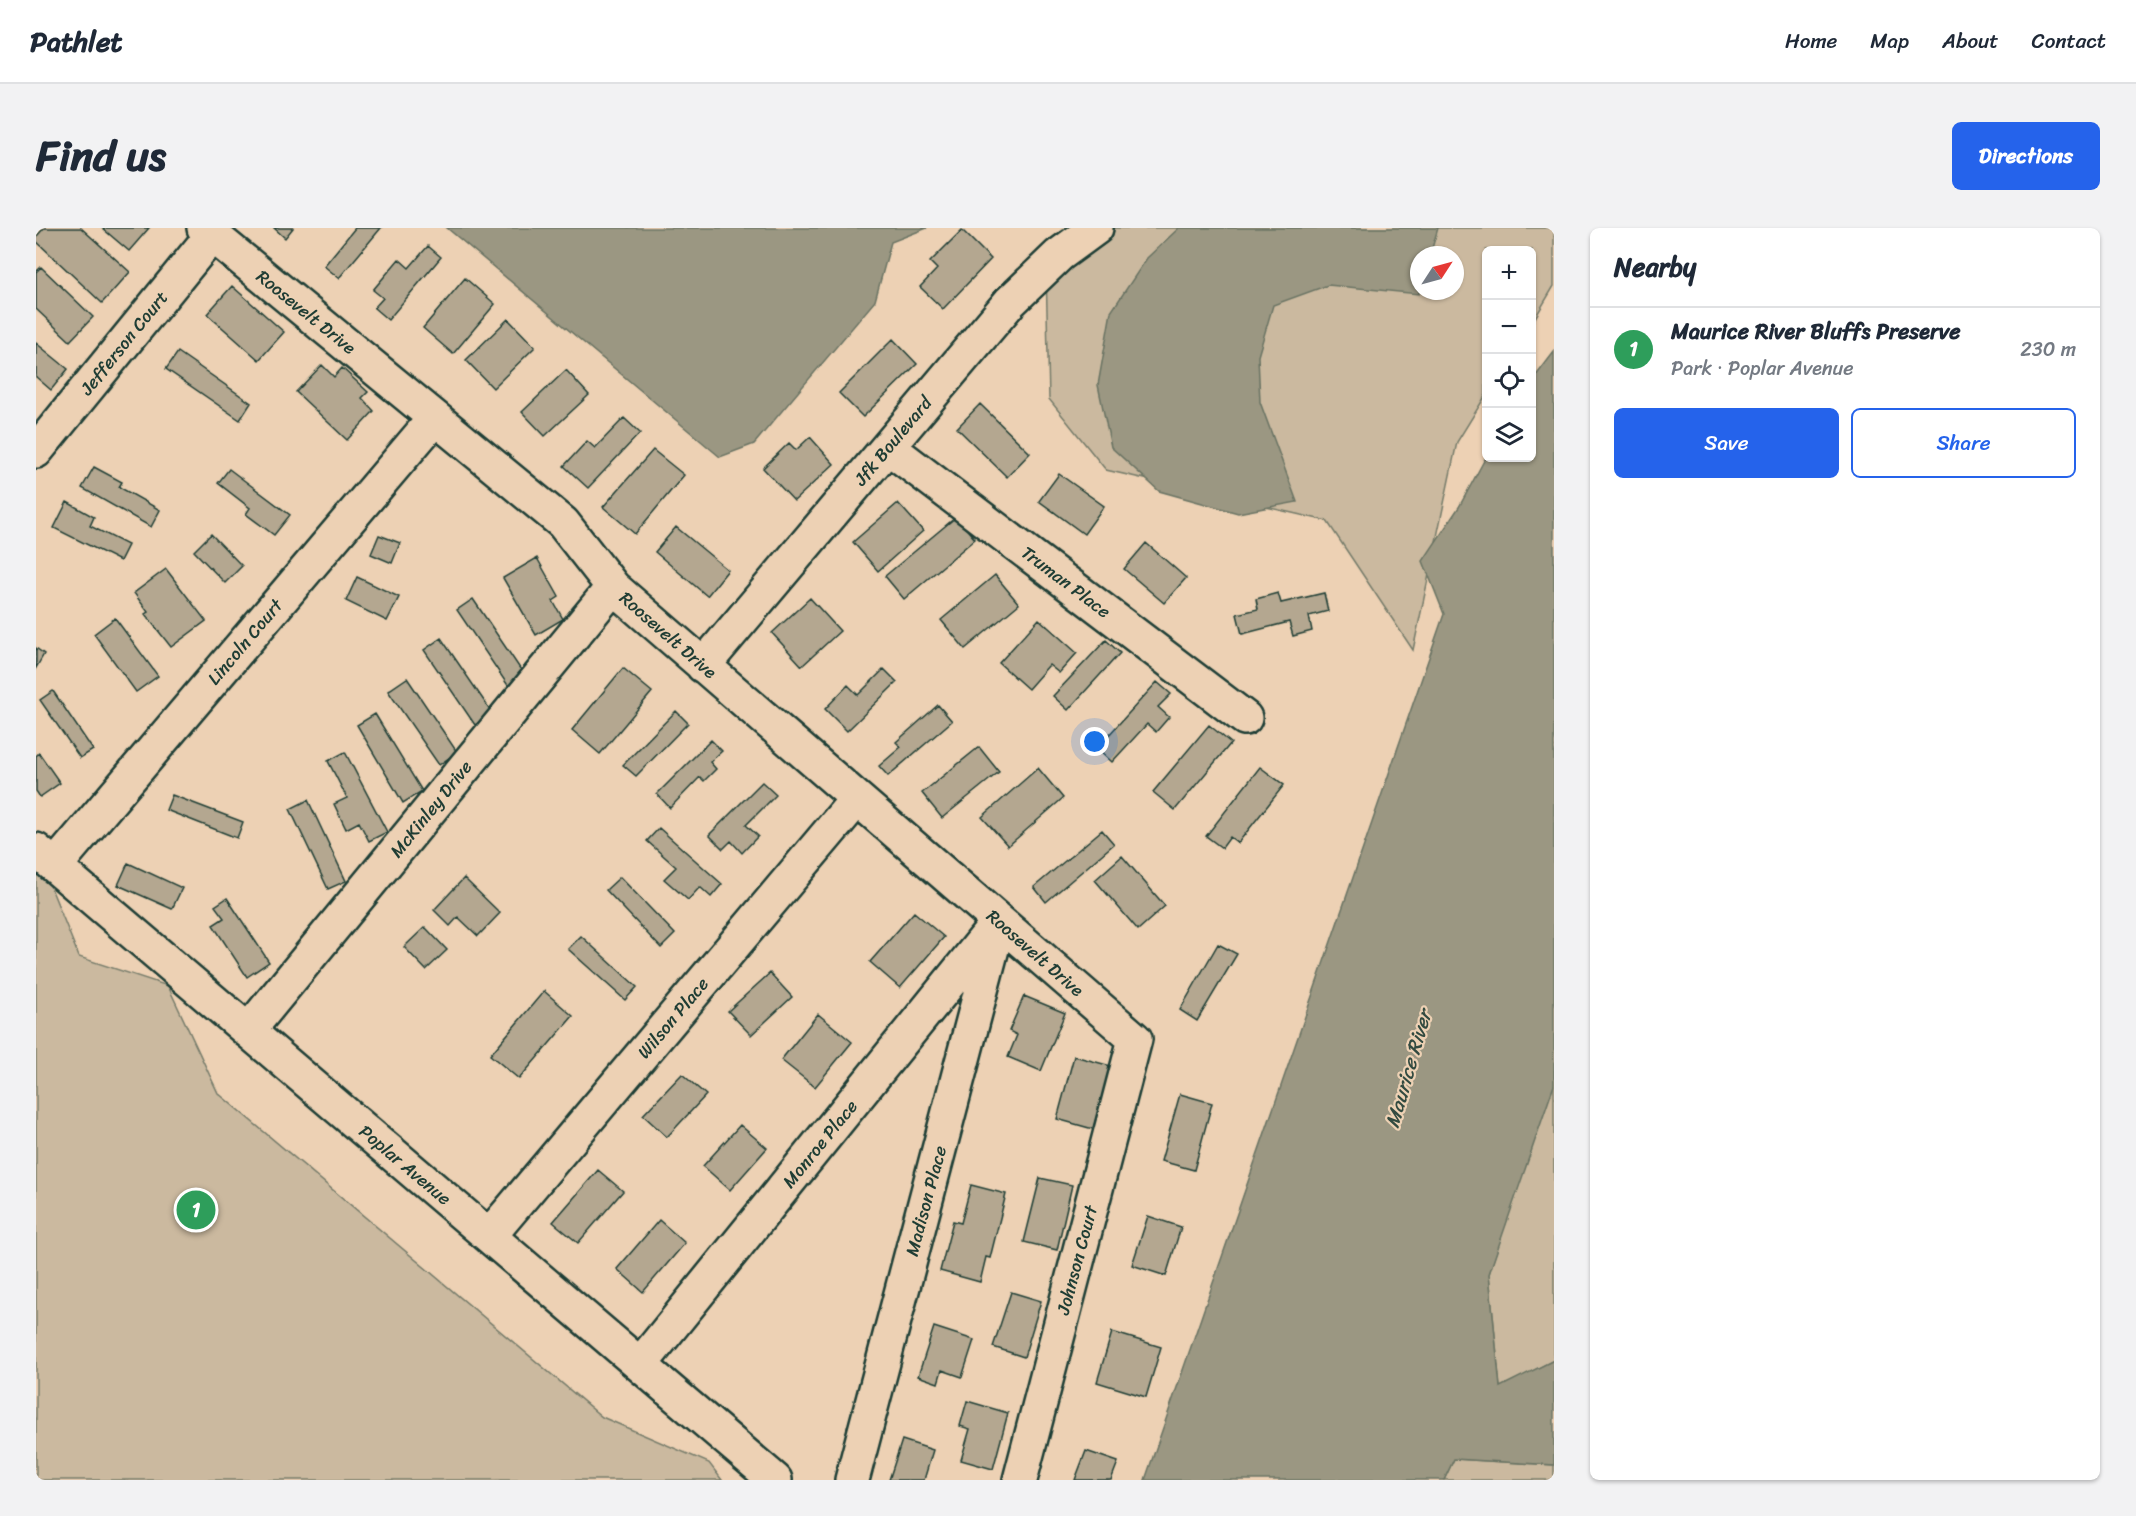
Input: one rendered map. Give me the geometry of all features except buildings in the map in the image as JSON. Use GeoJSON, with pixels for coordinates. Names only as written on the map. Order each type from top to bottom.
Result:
{"type":"FeatureCollection","features":[{"type":"Feature","properties":{"kind":"street","name":"Jfk Boulevard"},"geometry":{"type":"LineString","coordinates":[[703,666],[1010,302],[1059,255],[1096,228]]}},
{"type":"Feature","properties":{"kind":"street","name":"Roosevelt Drive"},"geometry":{"type":"LineString","coordinates":[[208,231],[563,524],[613,587],[1135,1039]]}},
{"type":"Feature","properties":{"kind":"street","name":"Jefferson Court"},"geometry":{"type":"LineString","coordinates":[[36,451],[208,231]]}},
{"type":"Feature","properties":{"kind":"street","name":"Lincoln Court"},"geometry":{"type":"LineString","coordinates":[[45,858],[435,418]]}},
{"type":"Feature","properties":{"kind":"street","name":"Truman Place"},"geometry":{"type":"LineString","coordinates":[[888,447],[1245,718]]}},
{"type":"Feature","properties":{"kind":"street","name":"McKinley Drive"},"geometry":{"type":"LineString","coordinates":[[248,1031],[613,587]]}},
{"type":"Feature","properties":{"kind":"street","name":"Wilson Place"},"geometry":{"type":"LineString","coordinates":[[489,1236],[857,799]]}},
{"type":"Feature","properties":{"kind":"street","name":"Poplar Avenue"},"geometry":{"type":"LineString","coordinates":[[45,858],[775,1480]]}},
{"type":"Feature","properties":{"kind":"street","name":"Monroe Place"},"geometry":{"type":"LineString","coordinates":[[640,1365],[999,922]]}},
{"type":"Feature","properties":{"kind":"street","name":"Madison Place"},"geometry":{"type":"LineString","coordinates":[[852,1480],[999,922]]}},
{"type":"Feature","properties":{"kind":"street","name":"Johnson Court"},"geometry":{"type":"LineString","coordinates":[[1020,1480],[1135,1039]]}},
{"type":"Feature","properties":{"kind":"shaded area"},"geometry":{"type":"Polygon","coordinates":[[[1084,228],[1554,228],[1554,286],[1536,316],[1536,246],[1482,246],[1482,401],[1457,442],[1413,650],[1327,521],[1106,470],[1049,399],[1046,267],[1084,228]]]}},
{"type":"Feature","properties":{"kind":"shaded area"},"geometry":{"type":"Polygon","coordinates":[[[36,870],[47,878],[79,957],[168,986],[218,1093],[602,1417],[709,1463],[722,1480],[36,1480],[36,870]]]}},
{"type":"Feature","properties":{"kind":"shaded area"},"geometry":{"type":"Polygon","coordinates":[[[1554,1070],[1554,1360],[1500,1388],[1489,1274],[1554,1070]]]}},
{"type":"Feature","properties":{"kind":"shaded area"},"geometry":{"type":"Polygon","coordinates":[[[1454,1459],[1554,1465],[1554,1480],[1444,1480],[1454,1459]]]}},
{"type":"Feature","properties":{"kind":"water"},"geometry":{"type":"Polygon","coordinates":[[[447,228],[927,228],[891,242],[875,301],[754,444],[720,457],[447,228]]]}},
{"type":"Feature","properties":{"kind":"water"},"geometry":{"type":"Polygon","coordinates":[[[1179,228],[1438,228],[1433,246],[1410,246],[1410,293],[1328,285],[1273,305],[1258,356],[1260,402],[1297,502],[1238,513],[1159,491],[1111,447],[1098,385],[1111,312],[1147,258],[1179,228]]]}},
{"type":"Feature","properties":{"kind":"water","name":"Maurice River"},"geometry":{"type":"Polygon","coordinates":[[[1554,352],[1554,1085],[1489,1274],[1500,1387],[1554,1360],[1554,1465],[1454,1459],[1444,1480],[1145,1480],[1444,614],[1423,561],[1459,507],[1483,462],[1536,462],[1536,376],[1554,352]]]}},
{"type":"Feature","properties":{"kind":"place","name":"Maurice River Bluffs Preserve"},"geometry":{"type":"Point","coordinates":[196,1210]}}]}
